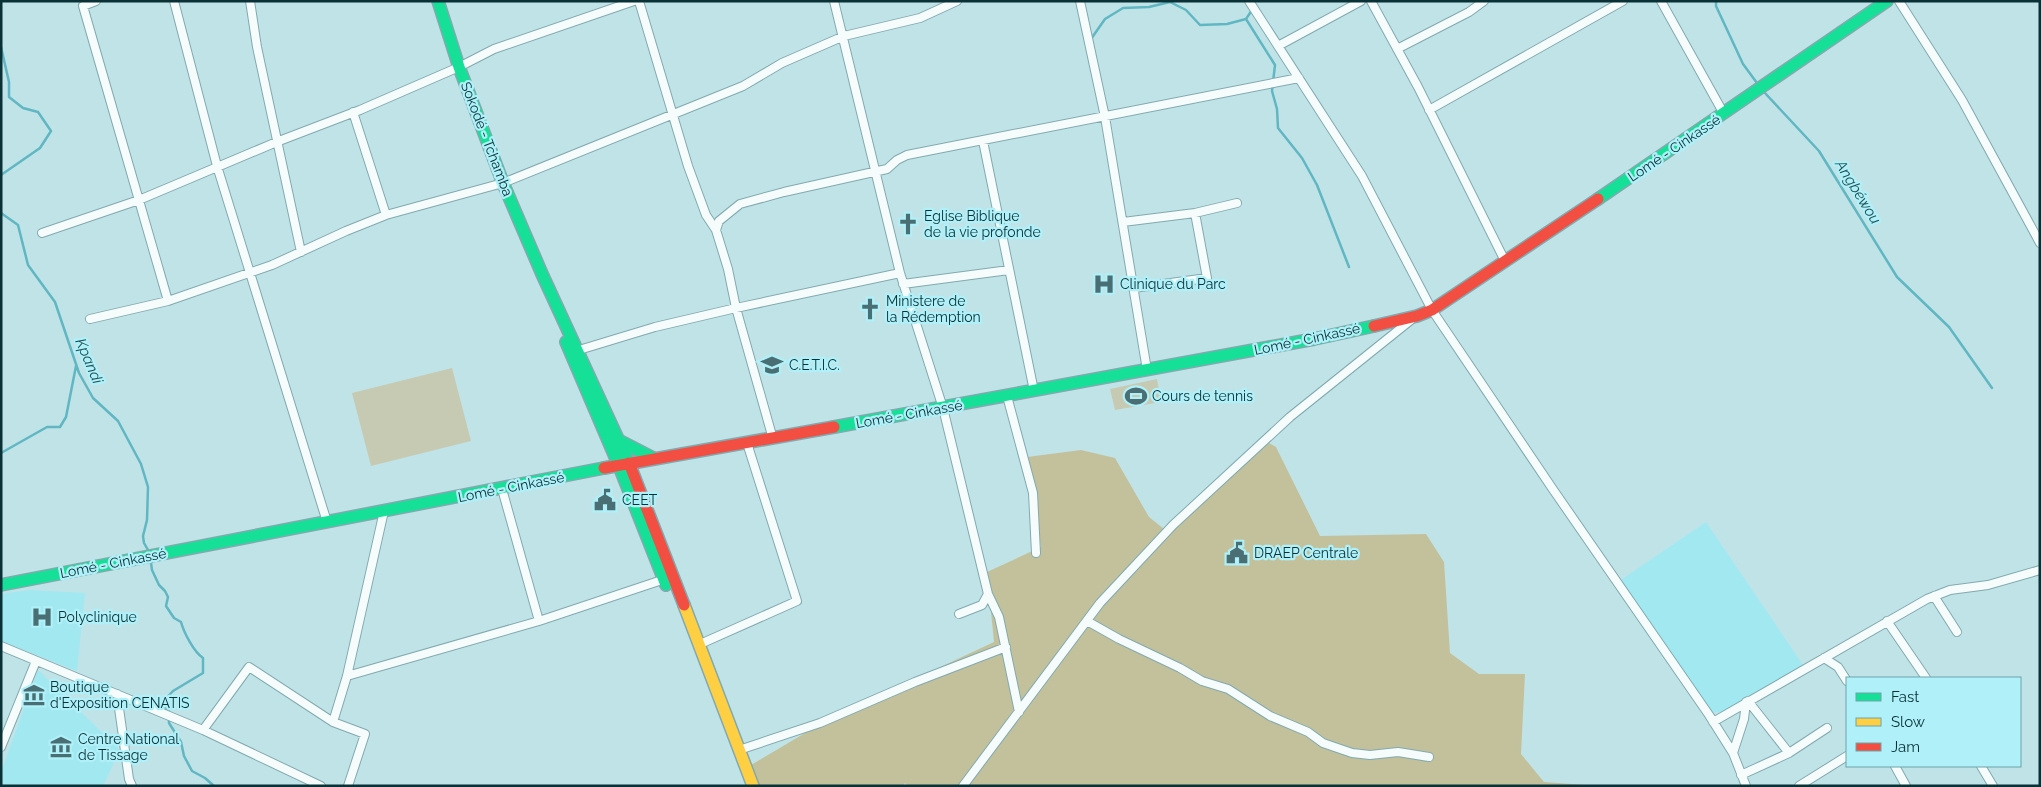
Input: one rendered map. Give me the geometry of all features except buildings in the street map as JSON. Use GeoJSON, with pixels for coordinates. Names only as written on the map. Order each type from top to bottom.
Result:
{"type":"FeatureCollection","features":[{"type":"Feature","properties":{"kind":"main road","name":"Sokodé - Tchamba"},"geometry":{"type":"LineString","coordinates":[[438,1],[459,67],[503,183],[542,274],[620,441],[624,464]]}},
{"type":"Feature","properties":{"kind":"main road","name":"Lomé - Cinkassé"},"geometry":{"type":"LineString","coordinates":[[1,585],[502,489],[653,458],[772,439],[1314,339],[1417,316],[1432,310],[1724,114],[1886,1]]}},
{"type":"Feature","properties":{"kind":"main road","name":"Sokodé - Tchamba"},"geometry":{"type":"LineString","coordinates":[[542,274],[550,303],[624,464]]}},
{"type":"Feature","properties":{"kind":"main road"},"geometry":{"type":"LineString","coordinates":[[620,441],[653,458]]}},
{"type":"Feature","properties":{"kind":"main road"},"geometry":{"type":"LineString","coordinates":[[624,464],[745,786]]}},
{"type":"Feature","properties":{"kind":"main road"},"geometry":{"type":"LineString","coordinates":[[668,578],[698,645],[753,786]]}},
{"type":"Feature","properties":{"kind":"street"},"geometry":{"type":"LineString","coordinates":[[96,1],[83,6],[168,301]]}},
{"type":"Feature","properties":{"kind":"street"},"geometry":{"type":"LineString","coordinates":[[174,1],[217,166],[327,522]]}},
{"type":"Feature","properties":{"kind":"street"},"geometry":{"type":"LineString","coordinates":[[250,1],[257,47],[279,141],[301,252]]}},
{"type":"Feature","properties":{"kind":"street"},"geometry":{"type":"LineString","coordinates":[[42,233],[139,200],[459,67],[494,49],[634,1]]}},
{"type":"Feature","properties":{"kind":"street"},"geometry":{"type":"LineString","coordinates":[[639,1],[688,166],[703,207],[716,230],[728,269],[736,308],[772,439]]}},
{"type":"Feature","properties":{"kind":"street"},"geometry":{"type":"LineString","coordinates":[[834,1],[900,273],[942,408],[988,594],[999,617],[1019,712]]}},
{"type":"Feature","properties":{"kind":"street"},"geometry":{"type":"LineString","coordinates":[[90,319],[168,301],[251,273],[386,215],[503,183],[743,86],[782,63],[844,36],[920,18],[957,1]]}},
{"type":"Feature","properties":{"kind":"street"},"geometry":{"type":"LineString","coordinates":[[1080,1],[1105,117],[1148,370]]}},
{"type":"Feature","properties":{"kind":"street"},"geometry":{"type":"LineString","coordinates":[[1278,46],[1361,1]]}},
{"type":"Feature","properties":{"kind":"street"},"geometry":{"type":"LineString","coordinates":[[1371,1],[1429,110],[1505,261]]}},
{"type":"Feature","properties":{"kind":"street"},"geometry":{"type":"LineString","coordinates":[[1397,50],[1469,12],[1484,1]]}},
{"type":"Feature","properties":{"kind":"street"},"geometry":{"type":"LineString","coordinates":[[1429,110],[1623,1]]}},
{"type":"Feature","properties":{"kind":"street"},"geometry":{"type":"LineString","coordinates":[[1661,1],[1724,114]]}},
{"type":"Feature","properties":{"kind":"street"},"geometry":{"type":"LineString","coordinates":[[1899,1],[1962,100],[2040,243]]}},
{"type":"Feature","properties":{"kind":"street"},"geometry":{"type":"LineString","coordinates":[[1252,6],[1362,176],[1432,310],[1733,752],[1744,781]]}},
{"type":"Feature","properties":{"kind":"street"},"geometry":{"type":"LineString","coordinates":[[716,230],[719,221],[740,204],[887,169],[896,160],[907,155],[1298,78]]}},
{"type":"Feature","properties":{"kind":"street"},"geometry":{"type":"LineString","coordinates":[[353,112],[386,215]]}},
{"type":"Feature","properties":{"kind":"street"},"geometry":{"type":"LineString","coordinates":[[983,141],[1034,391]]}},
{"type":"Feature","properties":{"kind":"street"},"geometry":{"type":"LineString","coordinates":[[1123,222],[1195,213],[1237,203]]}},
{"type":"Feature","properties":{"kind":"street"},"geometry":{"type":"LineString","coordinates":[[1134,288],[1207,278],[1195,213]]}},
{"type":"Feature","properties":{"kind":"street"},"geometry":{"type":"LineString","coordinates":[[903,284],[1009,270]]}},
{"type":"Feature","properties":{"kind":"street"},"geometry":{"type":"LineString","coordinates":[[579,350],[655,327],[900,273]]}},
{"type":"Feature","properties":{"kind":"street"},"geometry":{"type":"LineString","coordinates":[[963,786],[1100,603],[1173,525],[1290,416],[1417,316]]}},
{"type":"Feature","properties":{"kind":"street"},"geometry":{"type":"LineString","coordinates":[[1007,396],[1033,493],[1036,553]]}},
{"type":"Feature","properties":{"kind":"street"},"geometry":{"type":"LineString","coordinates":[[698,645],[797,600],[747,443]]}},
{"type":"Feature","properties":{"kind":"street"},"geometry":{"type":"LineString","coordinates":[[502,489],[539,621]]}},
{"type":"Feature","properties":{"kind":"street"},"geometry":{"type":"LineString","coordinates":[[333,722],[347,676],[384,511]]}},
{"type":"Feature","properties":{"kind":"street"},"geometry":{"type":"LineString","coordinates":[[1713,722],[1934,596],[1950,590],[1988,584],[2040,570]]}},
{"type":"Feature","properties":{"kind":"street"},"geometry":{"type":"LineString","coordinates":[[347,676],[539,621],[668,578]]}},
{"type":"Feature","properties":{"kind":"street"},"geometry":{"type":"LineString","coordinates":[[959,614],[982,605],[988,594]]}},
{"type":"Feature","properties":{"kind":"street"},"geometry":{"type":"LineString","coordinates":[[1934,596],[1957,632]]}},
{"type":"Feature","properties":{"kind":"street"},"geometry":{"type":"LineString","coordinates":[[1087,621],[1202,681],[1228,689],[1270,716],[1308,732],[1323,743],[1352,753],[1370,755],[1398,752],[1429,757]]}},
{"type":"Feature","properties":{"kind":"street"},"geometry":{"type":"LineString","coordinates":[[1888,621],[1925,677]]}},
{"type":"Feature","properties":{"kind":"street"},"geometry":{"type":"LineString","coordinates":[[1,646],[203,730],[321,786]]}},
{"type":"Feature","properties":{"kind":"street"},"geometry":{"type":"LineString","coordinates":[[739,750],[820,723],[915,682],[1006,647]]}},
{"type":"Feature","properties":{"kind":"street"},"geometry":{"type":"LineString","coordinates":[[1824,658],[1838,667],[1846,679]]}},
{"type":"Feature","properties":{"kind":"street"},"geometry":{"type":"LineString","coordinates":[[1,747],[36,661]]}},
{"type":"Feature","properties":{"kind":"street"},"geometry":{"type":"LineString","coordinates":[[203,730],[249,667],[333,722],[365,734],[348,786]]}},
{"type":"Feature","properties":{"kind":"street"},"geometry":{"type":"LineString","coordinates":[[117,694],[129,779],[132,786]]}},
{"type":"Feature","properties":{"kind":"street"},"geometry":{"type":"LineString","coordinates":[[1733,752],[1744,719],[1747,702]]}},
{"type":"Feature","properties":{"kind":"street"},"geometry":{"type":"LineString","coordinates":[[1747,702],[1789,753]]}},
{"type":"Feature","properties":{"kind":"street"},"geometry":{"type":"LineString","coordinates":[[1735,786],[1827,728]]}},
{"type":"Feature","properties":{"kind":"street"},"geometry":{"type":"LineString","coordinates":[[1799,786],[1846,757]]}},
{"type":"Feature","properties":{"kind":"street"},"geometry":{"type":"LineString","coordinates":[[1896,767],[1906,786]]}},
{"type":"Feature","properties":{"kind":"street"},"geometry":{"type":"LineString","coordinates":[[1982,767],[1992,786]]}},
{"type":"Feature","properties":{"kind":"shaded area"},"geometry":{"type":"Polygon","coordinates":[[[1269,443],[1276,447],[1320,536],[1426,534],[1444,562],[1450,653],[1479,674],[1525,674],[1521,754],[1544,782],[1599,786],[908,786],[905,783],[903,786],[760,786],[751,765],[827,720],[994,642],[987,572],[1041,547],[1027,457],[1081,450],[1115,458],[1149,517],[1169,533],[1269,443]]]}},
{"type":"Feature","properties":{"kind":"shaded area"},"geometry":{"type":"Polygon","coordinates":[[[1706,522],[1803,665],[1724,712],[1710,712],[1618,582],[1706,522]]]}},
{"type":"Feature","properties":{"kind":"shaded area","name":"Polyclinique"},"geometry":{"type":"Polygon","coordinates":[[[29,590],[85,593],[77,671],[1,641],[1,594],[29,590]]]}},
{"type":"Feature","properties":{"kind":"shaded area"},"geometry":{"type":"Polygon","coordinates":[[[38,670],[120,750],[103,786],[1,786],[1,772],[38,670]]]}},
{"type":"Feature","properties":{"kind":"green space"},"geometry":{"type":"Polygon","coordinates":[[[452,368],[471,441],[371,466],[352,393],[452,368]]]}},
{"type":"Feature","properties":{"kind":"green space","name":"Cours de tennis"},"geometry":{"type":"Polygon","coordinates":[[[1157,379],[1161,402],[1115,410],[1110,389],[1157,379]]]}},
{"type":"Feature","properties":{"kind":"waterway","name":"Angbéwou"},"geometry":{"type":"LineString","coordinates":[[1716,1],[1716,6],[1743,64],[1757,83]]}},
{"type":"Feature","properties":{"kind":"waterway"},"geometry":{"type":"LineString","coordinates":[[1091,39],[1105,19],[1123,8],[1149,7],[1170,2],[1186,10],[1200,25],[1227,24],[1246,19]]}},
{"type":"Feature","properties":{"kind":"waterway"},"geometry":{"type":"LineString","coordinates":[[1252,10],[1246,19],[1275,65],[1272,91],[1277,109],[1278,128],[1302,158],[1317,185],[1349,267]]}},
{"type":"Feature","properties":{"kind":"waterway","name":"Kpandi"},"geometry":{"type":"LineString","coordinates":[[1,47],[9,82],[9,97],[23,108],[38,112],[51,131],[40,148],[1,175]]}},
{"type":"Feature","properties":{"kind":"waterway","name":"Angbéwou"},"geometry":{"type":"LineString","coordinates":[[1764,92],[1819,151],[1897,277],[1949,327],[1992,388]]}},
{"type":"Feature","properties":{"kind":"waterway","name":"Kpandi"},"geometry":{"type":"LineString","coordinates":[[1,213],[18,225],[28,265],[55,302],[79,373],[93,398],[118,421],[141,464],[148,487],[147,520],[143,536],[148,550]]}},
{"type":"Feature","properties":{"kind":"waterway"},"geometry":{"type":"LineString","coordinates":[[1,453],[47,427],[60,427],[66,417],[76,366]]}},
{"type":"Feature","properties":{"kind":"waterway","name":"Kpandi"},"geometry":{"type":"LineString","coordinates":[[151,563],[159,585],[168,597],[166,606],[174,618],[181,622],[190,642],[203,658],[203,673],[173,691],[162,703],[169,711],[169,723],[181,742],[184,756],[192,771],[205,778],[214,786]]}},
{"type":"Feature","properties":{"kind":"traffic: fast"},"geometry":{"type":"LineString","coordinates":[[438,1],[459,67],[503,183],[542,274],[629,463]]}},
{"type":"Feature","properties":{"kind":"traffic: fast"},"geometry":{"type":"LineString","coordinates":[[1598,199],[1887,1]]}},
{"type":"Feature","properties":{"kind":"traffic: fast"},"geometry":{"type":"LineString","coordinates":[[834,427],[1314,339],[1374,326]]}},
{"type":"Feature","properties":{"kind":"traffic: fast"},"geometry":{"type":"LineString","coordinates":[[566,342],[619,466]]}},
{"type":"Feature","properties":{"kind":"traffic: fast"},"geometry":{"type":"LineString","coordinates":[[620,441],[653,458]]}},
{"type":"Feature","properties":{"kind":"traffic: fast"},"geometry":{"type":"LineString","coordinates":[[619,466],[666,585]]}},
{"type":"Feature","properties":{"kind":"traffic: fast"},"geometry":{"type":"LineString","coordinates":[[1,585],[604,468]]}},
{"type":"Feature","properties":{"kind":"traffic: slow"},"geometry":{"type":"LineString","coordinates":[[684,605],[753,786]]}},
{"type":"Feature","properties":{"kind":"traffic: jam"},"geometry":{"type":"LineString","coordinates":[[1374,326],[1417,316],[1432,310],[1598,199]]}},
{"type":"Feature","properties":{"kind":"traffic: jam"},"geometry":{"type":"LineString","coordinates":[[604,468],[834,427]]}},
{"type":"Feature","properties":{"kind":"traffic: jam"},"geometry":{"type":"LineString","coordinates":[[629,463],[684,605]]}},
{"type":"Feature","properties":{"kind":"place","name":"Eglise Biblique de la vie profonde"},"geometry":{"type":"Point","coordinates":[908,224]}},
{"type":"Feature","properties":{"kind":"place","name":"Clinique du Parc"},"geometry":{"type":"Point","coordinates":[1104,284]}},
{"type":"Feature","properties":{"kind":"place","name":"Ministere de la Rédemption"},"geometry":{"type":"Point","coordinates":[870,309]}},
{"type":"Feature","properties":{"kind":"place","name":"C.E.T.I.C."},"geometry":{"type":"Point","coordinates":[772,365]}},
{"type":"Feature","properties":{"kind":"place","name":"Cours de tennis"},"geometry":{"type":"Point","coordinates":[1136,396]}},
{"type":"Feature","properties":{"kind":"place","name":"CEET"},"geometry":{"type":"Point","coordinates":[605,500]}},
{"type":"Feature","properties":{"kind":"place","name":"DRAEP Centrale"},"geometry":{"type":"Point","coordinates":[1237,553]}},
{"type":"Feature","properties":{"kind":"place","name":"Polyclinique"},"geometry":{"type":"Point","coordinates":[42,617]}},
{"type":"Feature","properties":{"kind":"place","name":"Boutique d'Exposition CENATIS"},"geometry":{"type":"Point","coordinates":[34,695]}},
{"type":"Feature","properties":{"kind":"place","name":"Centre National de Tissage"},"geometry":{"type":"Point","coordinates":[61,747]}}]}
